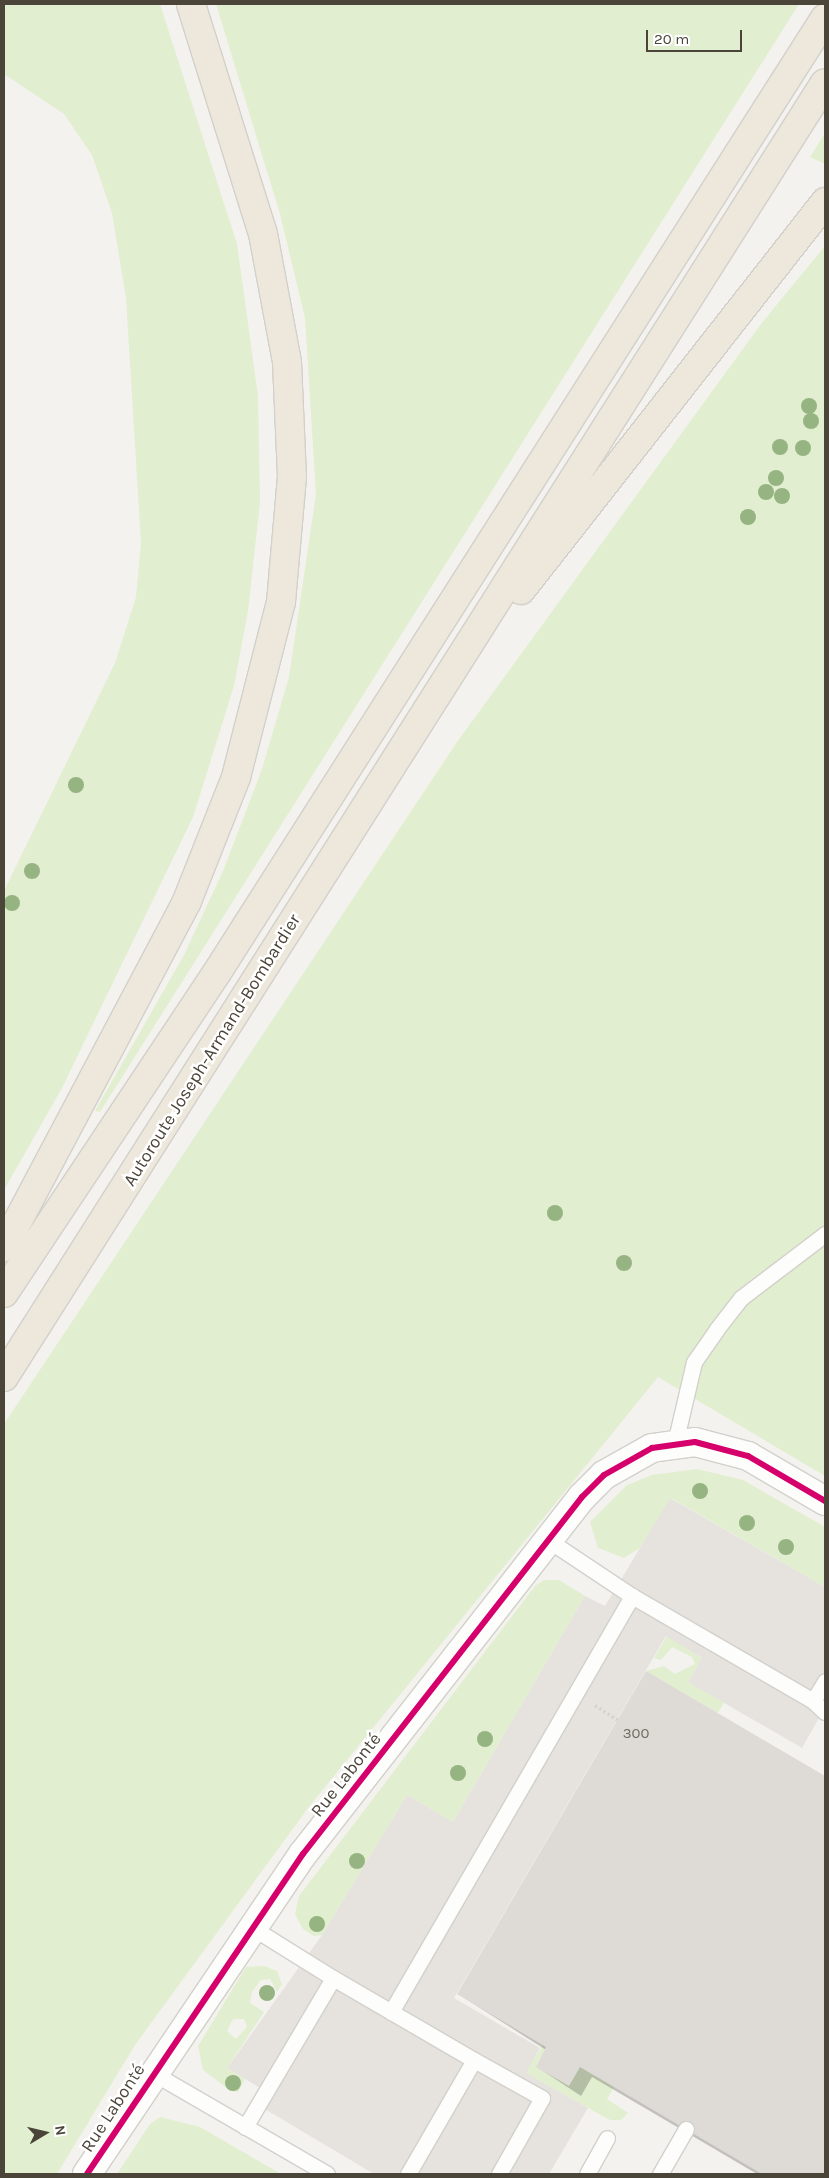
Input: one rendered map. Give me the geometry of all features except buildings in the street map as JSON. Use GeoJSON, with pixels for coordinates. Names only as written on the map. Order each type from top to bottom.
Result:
{"type":"FeatureCollection","features":[{"type":"Feature","properties":{"kind":"highway"},"geometry":{"type":"LineString","coordinates":[[4,1247],[187,900],[242,761],[280,602],[292,476],[287,362],[263,234],[191,4]]}},
{"type":"Feature","properties":{"kind":"highway"},"geometry":{"type":"LineString","coordinates":[[4,1293],[216,974],[825,18]]}},
{"type":"Feature","properties":{"kind":"highway"},"geometry":{"type":"LineString","coordinates":[[419,722],[825,83]]}},
{"type":"Feature","properties":{"kind":"highway"},"geometry":{"type":"LineString","coordinates":[[419,722],[825,202]]}},
{"type":"Feature","properties":{"kind":"highway","name":"Autoroute Joseph-Armand-Bombardier"},"geometry":{"type":"LineString","coordinates":[[4,1377],[419,722]]}},
{"type":"Feature","properties":{"kind":"street","name":"Rue Labonté"},"geometry":{"type":"LineString","coordinates":[[87,2174],[251,1927],[548,1540],[604,1475],[634,1456],[675,1443],[695,1442],[748,1456],[825,1501]]}},
{"type":"Feature","properties":{"kind":"lane"},"geometry":{"type":"LineString","coordinates":[[675,1443],[694,1362],[716,1330],[741,1298],[825,1234]]}},
{"type":"Feature","properties":{"kind":"lane"},"geometry":{"type":"LineString","coordinates":[[548,1540],[632,1596],[813,1701],[825,1712]]}},
{"type":"Feature","properties":{"kind":"lane"},"geometry":{"type":"LineString","coordinates":[[392,2012],[632,1596]]}},
{"type":"Feature","properties":{"kind":"lane"},"geometry":{"type":"LineString","coordinates":[[813,1701],[825,1681]]}},
{"type":"Feature","properties":{"kind":"lane"},"geometry":{"type":"LineString","coordinates":[[251,1927],[333,1978],[542,2098],[499,2174]]}},
{"type":"Feature","properties":{"kind":"lane"},"geometry":{"type":"LineString","coordinates":[[245,2127],[333,1978]]}},
{"type":"Feature","properties":{"kind":"lane"},"geometry":{"type":"LineString","coordinates":[[408,2174],[474,2060]]}},
{"type":"Feature","properties":{"kind":"lane"},"geometry":{"type":"LineString","coordinates":[[153,2073],[326,2174]]}},
{"type":"Feature","properties":{"kind":"lane"},"geometry":{"type":"LineString","coordinates":[[660,2174],[686,2129]]}},
{"type":"Feature","properties":{"kind":"lane"},"geometry":{"type":"LineString","coordinates":[[586,2174],[607,2138]]}},
{"type":"Feature","properties":{"kind":"green space"},"geometry":{"type":"Polygon","coordinates":[[[4,4],[160,4],[237,244],[258,396],[260,502],[248,611],[234,686],[193,817],[62,1088],[4,1190],[4,891],[115,663],[136,597],[141,543],[126,298],[112,213],[92,155],[64,114],[4,74],[4,4]]]}},
{"type":"Feature","properties":{"kind":"green space"},"geometry":{"type":"Polygon","coordinates":[[[216,4],[799,4],[100,1112],[95,1111],[184,955],[223,871],[262,769],[289,677],[316,494],[305,318],[280,214],[216,4]]]}},
{"type":"Feature","properties":{"kind":"green space"},"geometry":{"type":"Polygon","coordinates":[[[825,133],[825,164],[810,157],[825,133]]]}},
{"type":"Feature","properties":{"kind":"green space"},"geometry":{"type":"Polygon","coordinates":[[[825,246],[825,1476],[658,1377],[308,1808],[135,2045],[57,2174],[4,2174],[4,1424],[457,742],[761,324],[825,246]]]}},
{"type":"Feature","properties":{"kind":"green space"},"geometry":{"type":"Polygon","coordinates":[[[697,1469],[743,1480],[825,1527],[825,1587],[671,1498],[640,1548],[624,1558],[598,1548],[590,1522],[627,1485],[652,1475],[697,1469]]]}},
{"type":"Feature","properties":{"kind":"green space"},"geometry":{"type":"Polygon","coordinates":[[[544,1580],[559,1580],[585,1596],[453,1822],[407,1795],[322,1935],[314,1936],[303,1929],[295,1914],[299,1896],[535,1586],[544,1580]]]}},
{"type":"Feature","properties":{"kind":"green space"},"geometry":{"type":"Polygon","coordinates":[[[667,1636],[702,1658],[688,1682],[724,1702],[718,1713],[646,1671],[664,1666],[675,1674],[695,1664],[692,1657],[672,1647],[661,1660],[654,1658],[667,1636]]]}},
{"type":"Feature","properties":{"kind":"green space"},"geometry":{"type":"Polygon","coordinates":[[[264,1966],[277,1971],[282,1984],[277,1992],[270,1979],[261,1980],[252,1992],[250,2003],[264,2012],[227,2068],[245,2079],[238,2092],[231,2091],[203,2070],[198,2046],[246,1967],[264,1966]],[[233,2019],[227,2031],[236,2039],[247,2027],[244,2019],[233,2019]]]}},
{"type":"Feature","properties":{"kind":"green space"},"geometry":{"type":"Polygon","coordinates":[[[543,2045],[546,2047],[536,2067],[580,2067],[614,2087],[607,2099],[628,2113],[621,2120],[610,2120],[525,2073],[543,2045]]]}},
{"type":"Feature","properties":{"kind":"green space"},"geometry":{"type":"Polygon","coordinates":[[[160,2117],[200,2127],[281,2174],[117,2174],[150,2124],[160,2117]]]}},
{"type":"Feature","properties":{"kind":"shaded area"},"geometry":{"type":"Polygon","coordinates":[[[670,1498],[825,1587],[825,1681],[813,1701],[823,1711],[802,1748],[688,1682],[702,1658],[666,1636],[454,1998],[540,2048],[526,2073],[588,2108],[549,2174],[374,2174],[258,2105],[265,2091],[227,2068],[322,1935],[407,1795],[453,1822],[585,1596],[605,1606],[670,1498]]]}},
{"type":"Feature","properties":{"kind":"cycle path"},"geometry":{"type":"LineString","coordinates":[[87,2174],[303,1854],[582,1497],[604,1475],[652,1448],[695,1442],[748,1456],[825,1501]]}}]}
